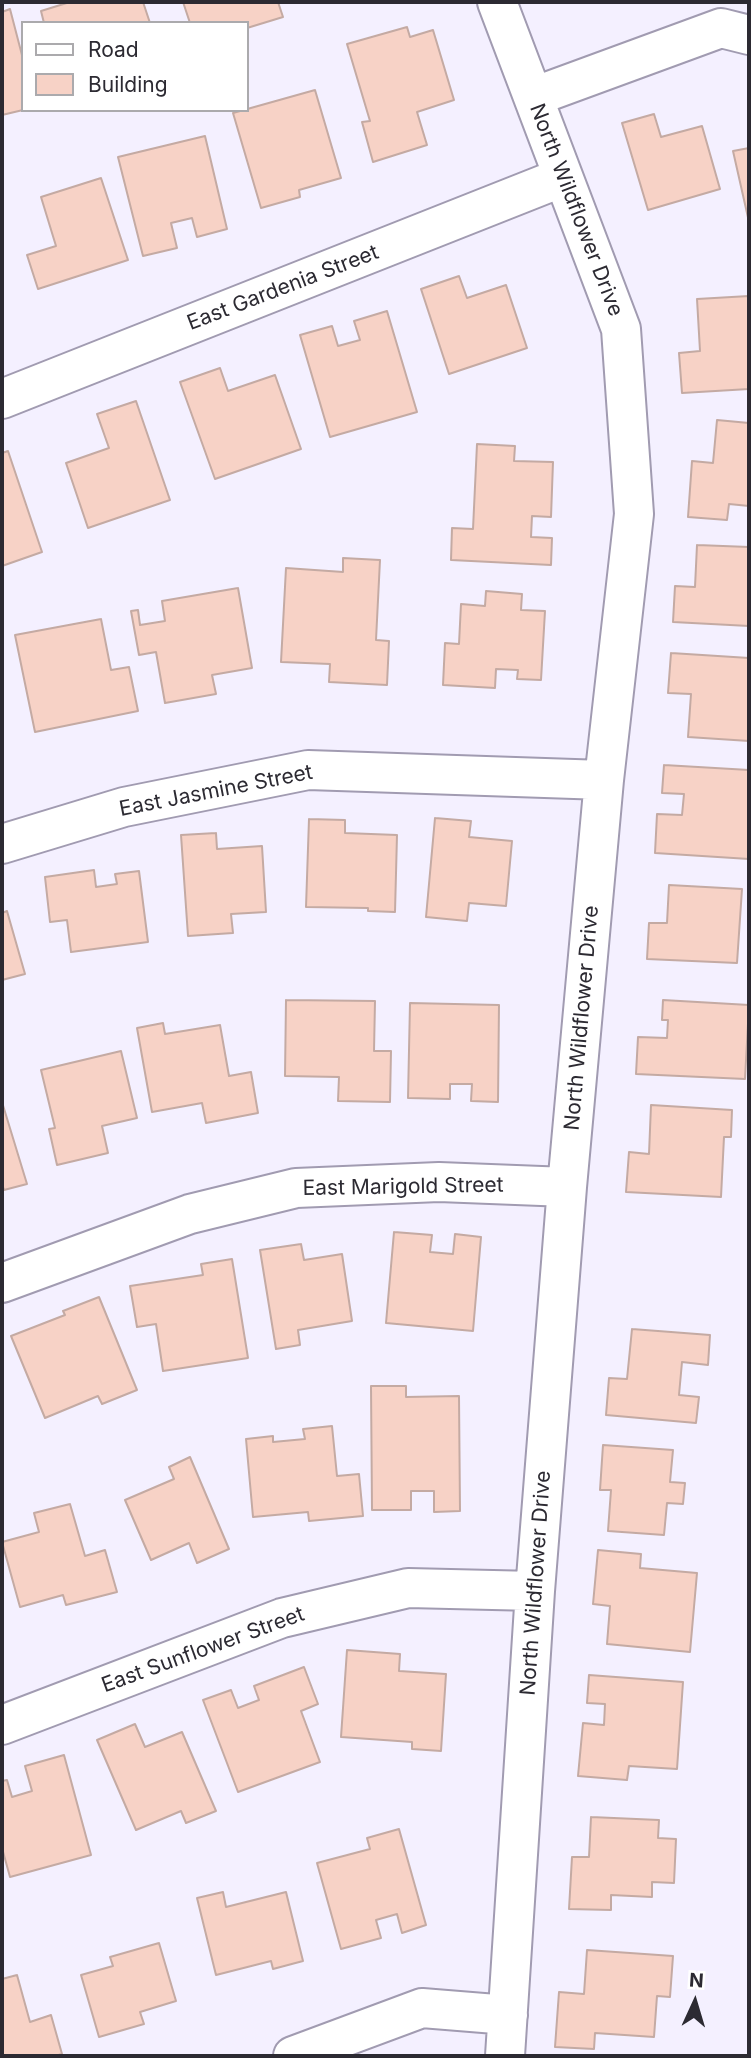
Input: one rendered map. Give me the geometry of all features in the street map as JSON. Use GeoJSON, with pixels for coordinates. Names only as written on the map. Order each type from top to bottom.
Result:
{"type":"FeatureCollection","features":[{"type":"Feature","properties":{"kind":"street","name":"North Wildflower Drive"},"geometry":{"type":"LineString","coordinates":[[497,2],[621,329],[634,514],[604,780],[567,1187],[535,1591],[505,2056]]}},
{"type":"Feature","properties":{"kind":"street"},"geometry":{"type":"LineString","coordinates":[[533,97],[721,28],[749,36]]}},
{"type":"Feature","properties":{"kind":"street","name":"East Gardenia Street"},"geometry":{"type":"LineString","coordinates":[[2,399],[563,177]]}},
{"type":"Feature","properties":{"kind":"street","name":"East Jasmine Street"},"geometry":{"type":"LineString","coordinates":[[2,844],[124,807],[308,770],[604,780]]}},
{"type":"Feature","properties":{"kind":"street","name":"East Marigold Street"},"geometry":{"type":"LineString","coordinates":[[2,1283],[190,1214],[296,1188],[439,1182],[567,1187]]}},
{"type":"Feature","properties":{"kind":"street","name":"East Sunflower Street"},"geometry":{"type":"LineString","coordinates":[[2,1725],[282,1618],[408,1588],[535,1591]]}},
{"type":"Feature","properties":{"kind":"street"},"geometry":{"type":"LineString","coordinates":[[293,2056],[422,2008],[508,2015]]}},
{"type":"Feature","properties":{"kind":"building"},"geometry":{"type":"Polygon","coordinates":[[[70,2],[143,2],[149,21],[44,21],[41,11],[70,2]]]}},
{"type":"Feature","properties":{"kind":"building"},"geometry":{"type":"Polygon","coordinates":[[[183,2],[278,2],[283,17],[248,28],[248,21],[189,21],[183,2]]]}},
{"type":"Feature","properties":{"kind":"building"},"geometry":{"type":"Polygon","coordinates":[[[10,9],[21,51],[21,110],[2,115],[2,12],[10,9]]]}},
{"type":"Feature","properties":{"kind":"building"},"geometry":{"type":"Polygon","coordinates":[[[407,27],[410,37],[433,30],[454,100],[417,112],[427,145],[373,162],[362,122],[370,121],[347,44],[407,27]]]}},
{"type":"Feature","properties":{"kind":"building"},"geometry":{"type":"Polygon","coordinates":[[[315,90],[341,178],[299,190],[300,197],[261,208],[233,113],[248,112],[248,109],[315,90]]]}},
{"type":"Feature","properties":{"kind":"building"},"geometry":{"type":"Polygon","coordinates":[[[654,114],[661,137],[702,126],[720,189],[648,210],[622,123],[654,114]]]}},
{"type":"Feature","properties":{"kind":"building"},"geometry":{"type":"Polygon","coordinates":[[[205,136],[227,229],[197,237],[192,218],[171,223],[177,248],[143,256],[118,157],[205,136]]]}},
{"type":"Feature","properties":{"kind":"building"},"geometry":{"type":"Polygon","coordinates":[[[749,148],[749,222],[733,151],[749,148]]]}},
{"type":"Feature","properties":{"kind":"building"},"geometry":{"type":"Polygon","coordinates":[[[101,178],[128,260],[38,289],[27,255],[56,246],[41,197],[101,178]]]}},
{"type":"Feature","properties":{"kind":"building"},"geometry":{"type":"Polygon","coordinates":[[[459,276],[467,298],[506,285],[527,348],[449,374],[421,289],[459,276]]]}},
{"type":"Feature","properties":{"kind":"building"},"geometry":{"type":"Polygon","coordinates":[[[749,296],[749,389],[682,393],[679,353],[700,351],[697,299],[749,296]]]}},
{"type":"Feature","properties":{"kind":"building"},"geometry":{"type":"Polygon","coordinates":[[[387,311],[417,412],[330,437],[300,335],[332,326],[338,346],[360,340],[354,321],[387,311]]]}},
{"type":"Feature","properties":{"kind":"building"},"geometry":{"type":"Polygon","coordinates":[[[220,368],[228,391],[275,375],[301,449],[215,479],[180,382],[220,368]]]}},
{"type":"Feature","properties":{"kind":"building"},"geometry":{"type":"Polygon","coordinates":[[[136,401],[170,500],[88,528],[66,463],[109,448],[97,414],[136,401]]]}},
{"type":"Feature","properties":{"kind":"building"},"geometry":{"type":"Polygon","coordinates":[[[717,420],[749,423],[749,506],[729,504],[727,520],[688,517],[692,461],[713,463],[717,420]]]}},
{"type":"Feature","properties":{"kind":"building"},"geometry":{"type":"Polygon","coordinates":[[[477,444],[515,446],[514,461],[553,462],[551,517],[532,516],[531,537],[552,538],[551,565],[451,560],[452,528],[473,529],[477,444]]]}},
{"type":"Feature","properties":{"kind":"building"},"geometry":{"type":"Polygon","coordinates":[[[8,451],[42,552],[2,566],[2,453],[8,451]]]}},
{"type":"Feature","properties":{"kind":"building"},"geometry":{"type":"Polygon","coordinates":[[[697,545],[749,547],[749,626],[673,622],[675,586],[695,587],[697,545]]]}},
{"type":"Feature","properties":{"kind":"building"},"geometry":{"type":"Polygon","coordinates":[[[343,558],[380,560],[376,640],[389,641],[387,685],[329,682],[330,664],[281,662],[286,568],[343,572],[343,558]]]}},
{"type":"Feature","properties":{"kind":"building"},"geometry":{"type":"Polygon","coordinates":[[[238,588],[252,668],[212,675],[216,694],[165,703],[156,652],[139,655],[131,611],[138,610],[140,625],[165,621],[162,601],[238,588]]]}},
{"type":"Feature","properties":{"kind":"building"},"geometry":{"type":"Polygon","coordinates":[[[486,591],[522,594],[521,610],[545,611],[541,680],[517,679],[518,670],[496,669],[495,688],[443,685],[445,643],[459,644],[461,604],[485,606],[486,591]]]}},
{"type":"Feature","properties":{"kind":"building"},"geometry":{"type":"Polygon","coordinates":[[[101,619],[111,670],[129,667],[138,711],[35,732],[15,635],[101,619]]]}},
{"type":"Feature","properties":{"kind":"building"},"geometry":{"type":"Polygon","coordinates":[[[671,653],[749,658],[749,741],[688,737],[691,694],[668,693],[671,653]]]}},
{"type":"Feature","properties":{"kind":"building"},"geometry":{"type":"Polygon","coordinates":[[[664,765],[749,770],[749,859],[655,853],[657,814],[682,815],[684,794],[662,793],[664,765]]]}},
{"type":"Feature","properties":{"kind":"building"},"geometry":{"type":"Polygon","coordinates":[[[435,818],[471,821],[469,837],[512,841],[506,906],[469,903],[467,921],[426,917],[435,818]]]}},
{"type":"Feature","properties":{"kind":"building"},"geometry":{"type":"Polygon","coordinates":[[[309,819],[345,820],[345,833],[397,835],[395,912],[368,911],[368,908],[306,907],[309,819]]]}},
{"type":"Feature","properties":{"kind":"building"},"geometry":{"type":"Polygon","coordinates":[[[216,833],[217,849],[262,846],[266,912],[231,914],[233,933],[188,936],[181,835],[216,833]]]}},
{"type":"Feature","properties":{"kind":"building"},"geometry":{"type":"Polygon","coordinates":[[[94,870],[96,887],[117,884],[115,874],[139,871],[148,942],[71,952],[67,920],[50,922],[45,877],[94,870]]]}},
{"type":"Feature","properties":{"kind":"building"},"geometry":{"type":"Polygon","coordinates":[[[669,885],[742,889],[737,963],[647,959],[649,923],[667,923],[669,885]]]}},
{"type":"Feature","properties":{"kind":"building"},"geometry":{"type":"Polygon","coordinates":[[[7,911],[25,974],[2,980],[2,913],[7,911]]]}},
{"type":"Feature","properties":{"kind":"building"},"geometry":{"type":"Polygon","coordinates":[[[286,1000],[375,1001],[374,1051],[391,1051],[390,1102],[338,1101],[339,1077],[285,1076],[286,1000]]]}},
{"type":"Feature","properties":{"kind":"building"},"geometry":{"type":"Polygon","coordinates":[[[663,1000],[749,1005],[745,1079],[636,1074],[638,1037],[667,1038],[668,1020],[662,1020],[663,1000]]]}},
{"type":"Feature","properties":{"kind":"building"},"geometry":{"type":"Polygon","coordinates":[[[410,1003],[499,1005],[498,1102],[471,1101],[472,1084],[450,1084],[450,1099],[408,1098],[410,1003]]]}},
{"type":"Feature","properties":{"kind":"building"},"geometry":{"type":"Polygon","coordinates":[[[163,1023],[165,1034],[220,1025],[229,1076],[251,1072],[258,1113],[206,1123],[202,1103],[152,1112],[137,1028],[163,1023]]]}},
{"type":"Feature","properties":{"kind":"building"},"geometry":{"type":"Polygon","coordinates":[[[121,1051],[137,1118],[102,1126],[108,1153],[57,1165],[49,1129],[55,1128],[41,1070],[121,1051]]]}},
{"type":"Feature","properties":{"kind":"building"},"geometry":{"type":"Polygon","coordinates":[[[2,1102],[27,1184],[4,1190],[2,1184],[2,1102]]]}},
{"type":"Feature","properties":{"kind":"building"},"geometry":{"type":"Polygon","coordinates":[[[651,1105],[732,1110],[731,1137],[724,1137],[721,1197],[626,1192],[629,1152],[649,1154],[651,1105]]]}},
{"type":"Feature","properties":{"kind":"building"},"geometry":{"type":"Polygon","coordinates":[[[394,1232],[432,1235],[430,1252],[453,1254],[455,1234],[481,1237],[473,1331],[386,1323],[394,1232]]]}},
{"type":"Feature","properties":{"kind":"building"},"geometry":{"type":"Polygon","coordinates":[[[301,1244],[304,1260],[342,1254],[352,1321],[298,1330],[300,1345],[276,1349],[260,1250],[301,1244]]]}},
{"type":"Feature","properties":{"kind":"building"},"geometry":{"type":"Polygon","coordinates":[[[232,1259],[248,1358],[163,1371],[156,1324],[137,1327],[130,1286],[203,1275],[201,1264],[232,1259]]]}},
{"type":"Feature","properties":{"kind":"building"},"geometry":{"type":"Polygon","coordinates":[[[99,1297],[137,1390],[102,1404],[98,1396],[45,1418],[11,1336],[65,1315],[63,1311],[99,1297]]]}},
{"type":"Feature","properties":{"kind":"building"},"geometry":{"type":"Polygon","coordinates":[[[632,1329],[710,1335],[708,1365],[682,1362],[679,1395],[699,1397],[696,1423],[606,1415],[609,1378],[627,1379],[632,1329]]]}},
{"type":"Feature","properties":{"kind":"building"},"geometry":{"type":"Polygon","coordinates":[[[371,1386],[406,1386],[406,1397],[459,1396],[460,1511],[434,1512],[434,1491],[411,1491],[411,1510],[372,1510],[371,1386]]]}},
{"type":"Feature","properties":{"kind":"building"},"geometry":{"type":"Polygon","coordinates":[[[332,1426],[337,1476],[359,1474],[363,1516],[309,1521],[308,1512],[253,1517],[246,1439],[273,1436],[273,1442],[305,1439],[303,1429],[332,1426]]]}},
{"type":"Feature","properties":{"kind":"building"},"geometry":{"type":"Polygon","coordinates":[[[603,1445],[673,1450],[670,1482],[685,1483],[683,1504],[667,1503],[664,1535],[608,1531],[611,1490],[600,1490],[603,1445]]]}},
{"type":"Feature","properties":{"kind":"building"},"geometry":{"type":"Polygon","coordinates":[[[190,1457],[229,1549],[197,1563],[189,1543],[151,1560],[125,1500],[174,1479],[169,1467],[190,1457]]]}},
{"type":"Feature","properties":{"kind":"building"},"geometry":{"type":"Polygon","coordinates":[[[70,1504],[85,1556],[105,1550],[117,1592],[66,1605],[63,1595],[20,1607],[2,1542],[39,1532],[34,1513],[70,1504]]]}},
{"type":"Feature","properties":{"kind":"building"},"geometry":{"type":"Polygon","coordinates":[[[598,1550],[641,1554],[640,1568],[697,1573],[690,1652],[607,1644],[610,1606],[593,1604],[598,1550]]]}},
{"type":"Feature","properties":{"kind":"building"},"geometry":{"type":"Polygon","coordinates":[[[347,1650],[400,1654],[399,1671],[446,1674],[441,1751],[412,1749],[412,1742],[341,1737],[347,1650]]]}},
{"type":"Feature","properties":{"kind":"building"},"geometry":{"type":"Polygon","coordinates":[[[304,1667],[318,1704],[301,1711],[320,1762],[238,1792],[203,1700],[231,1690],[238,1708],[259,1700],[254,1686],[304,1667]]]}},
{"type":"Feature","properties":{"kind":"building"},"geometry":{"type":"Polygon","coordinates":[[[589,1675],[683,1682],[677,1769],[629,1766],[627,1780],[578,1776],[583,1723],[604,1725],[605,1704],[587,1703],[589,1675]]]}},
{"type":"Feature","properties":{"kind":"building"},"geometry":{"type":"Polygon","coordinates":[[[135,1724],[145,1747],[182,1732],[216,1811],[186,1823],[181,1811],[136,1830],[97,1740],[135,1724]]]}},
{"type":"Feature","properties":{"kind":"building"},"geometry":{"type":"Polygon","coordinates":[[[64,1755],[91,1855],[10,1877],[2,1848],[2,1781],[7,1780],[12,1797],[32,1791],[25,1766],[64,1755]]]}},
{"type":"Feature","properties":{"kind":"building"},"geometry":{"type":"Polygon","coordinates":[[[591,1817],[659,1820],[658,1838],[676,1839],[674,1883],[652,1882],[652,1897],[611,1895],[611,1910],[569,1909],[572,1857],[589,1857],[591,1817]]]}},
{"type":"Feature","properties":{"kind":"building"},"geometry":{"type":"Polygon","coordinates":[[[399,1829],[426,1925],[402,1933],[397,1914],[376,1920],[381,1938],[341,1949],[317,1863],[370,1849],[367,1838],[399,1829]]]}},
{"type":"Feature","properties":{"kind":"building"},"geometry":{"type":"Polygon","coordinates":[[[223,1892],[226,1907],[286,1892],[303,1961],[273,1969],[271,1961],[216,1975],[197,1898],[223,1892]]]}},
{"type":"Feature","properties":{"kind":"building"},"geometry":{"type":"Polygon","coordinates":[[[159,1943],[176,2001],[140,2012],[144,2024],[99,2037],[81,1975],[113,1966],[110,1957],[159,1943]]]}},
{"type":"Feature","properties":{"kind":"building"},"geometry":{"type":"Polygon","coordinates":[[[587,1950],[673,1956],[670,1997],[657,1996],[654,2037],[595,2033],[594,2049],[555,2047],[559,1992],[584,1994],[587,1950]]]}},
{"type":"Feature","properties":{"kind":"building"},"geometry":{"type":"Polygon","coordinates":[[[17,1975],[30,2022],[51,2015],[62,2054],[2,2056],[2,1979],[17,1975]]]}}]}
